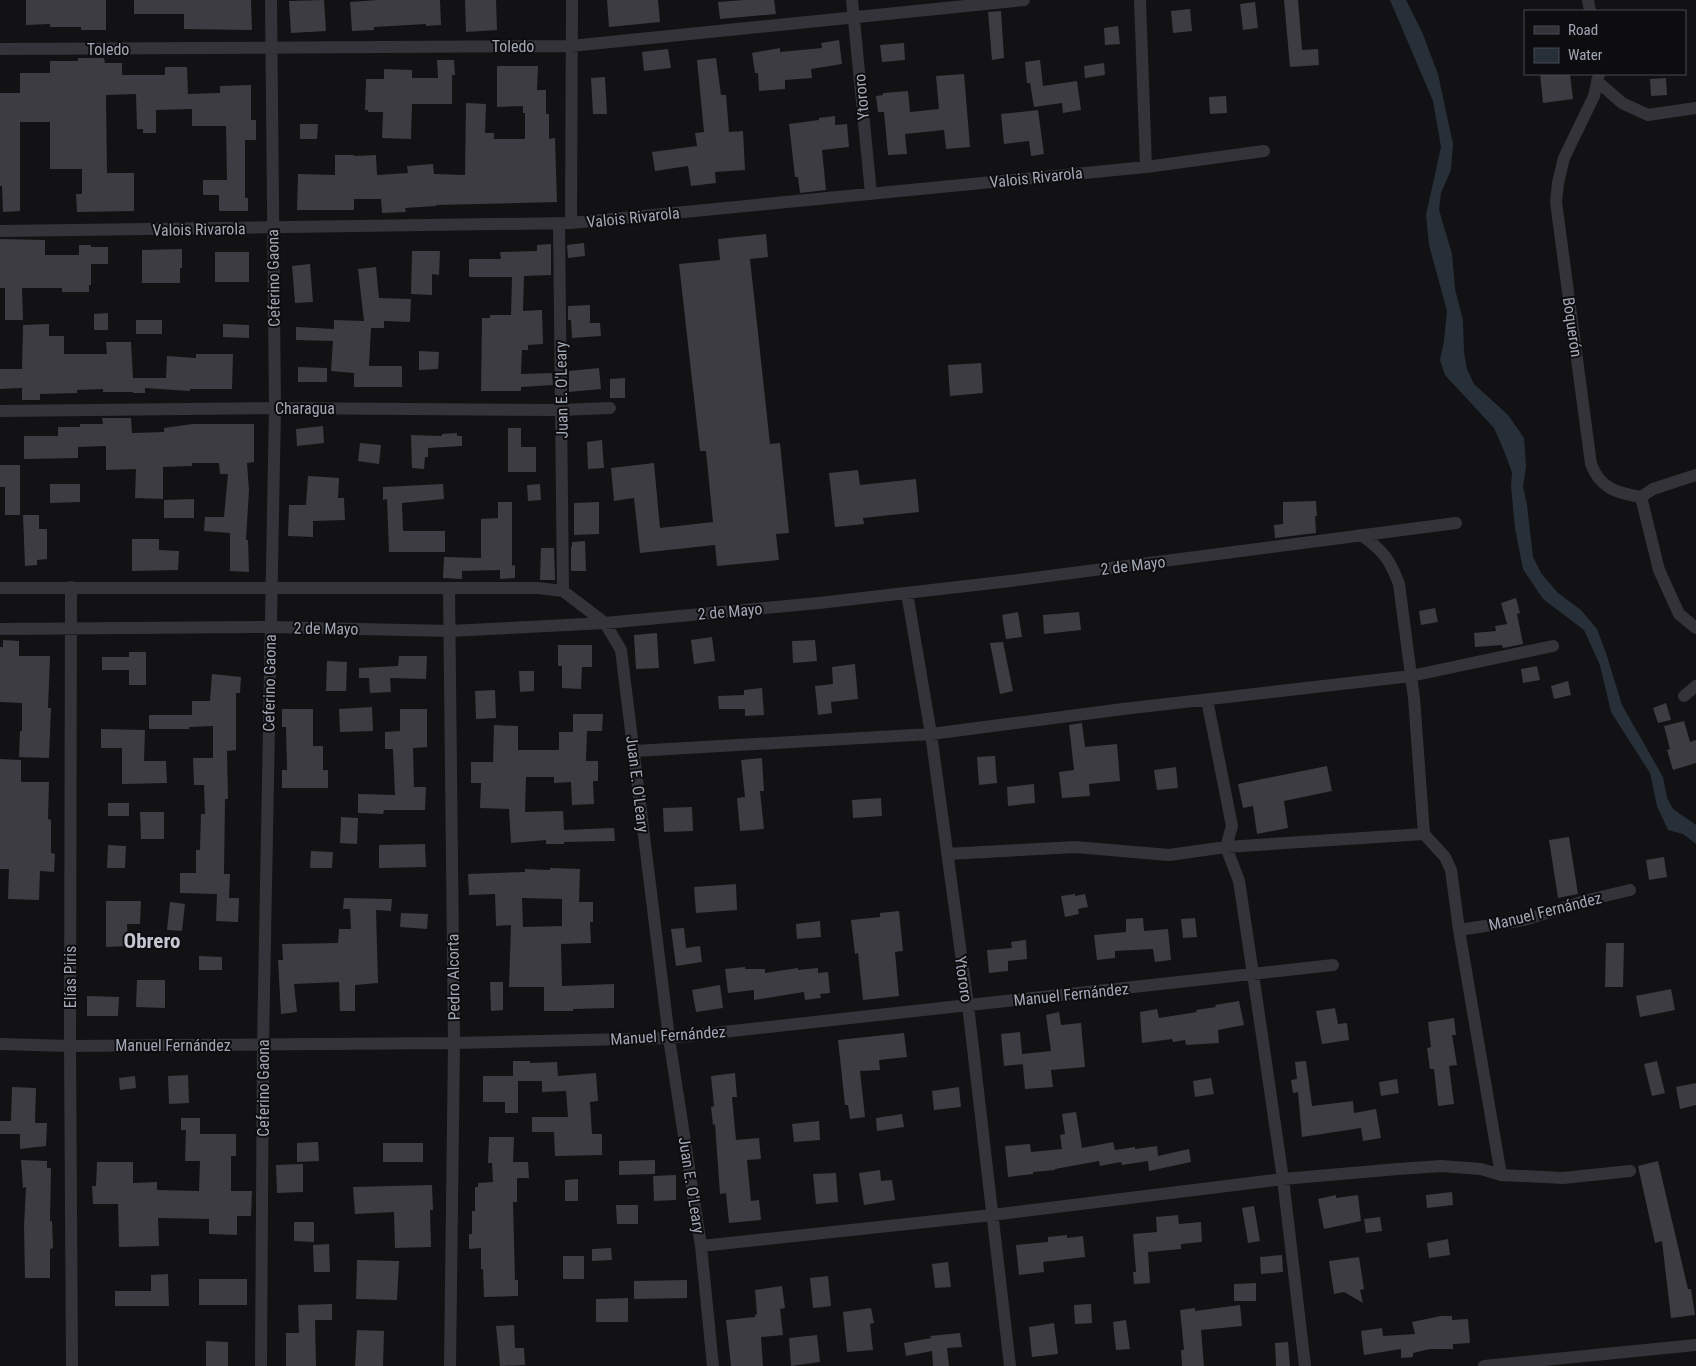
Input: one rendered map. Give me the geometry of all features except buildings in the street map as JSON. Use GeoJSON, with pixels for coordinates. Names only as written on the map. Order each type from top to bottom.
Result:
{"type":"FeatureCollection","features":[{"type":"Feature","properties":{"kind":"street","name":"Ceferino Gaona"},"geometry":{"type":"LineString","coordinates":[[261,1366],[263,1045],[275,408],[272,0]]}},
{"type":"Feature","properties":{"kind":"street","name":"Juan E. O'Leary"},"geometry":{"type":"LineString","coordinates":[[572,0],[561,410],[563,591],[605,623],[621,650],[670,1038],[701,1246],[713,1366]]}},
{"type":"Feature","properties":{"kind":"street","name":"Ytororo"},"geometry":{"type":"LineString","coordinates":[[852,0],[871,194]]}},
{"type":"Feature","properties":{"kind":"street","name":"Toledo"},"geometry":{"type":"LineString","coordinates":[[0,49],[571,46],[1024,0]]}},
{"type":"Feature","properties":{"kind":"street"},"geometry":{"type":"LineString","coordinates":[[1140,0],[1146,167]]}},
{"type":"Feature","properties":{"kind":"street"},"geometry":{"type":"LineString","coordinates":[[1598,78],[1622,103],[1648,115],[1696,108]]}},
{"type":"Feature","properties":{"kind":"street","name":"Boquerón"},"geometry":{"type":"LineString","coordinates":[[1598,78],[1594,96],[1564,158],[1556,202],[1591,464],[1596,477],[1618,493],[1641,497]]}},
{"type":"Feature","properties":{"kind":"street","name":"Valois Rivarola"},"geometry":{"type":"LineString","coordinates":[[0,231],[565,223],[1146,167],[1264,152]]}},
{"type":"Feature","properties":{"kind":"street","name":"Charagua"},"geometry":{"type":"LineString","coordinates":[[0,411],[275,408],[561,410],[610,408]]}},
{"type":"Feature","properties":{"kind":"street"},"geometry":{"type":"LineString","coordinates":[[1696,474],[1652,489],[1641,497],[1659,570],[1679,614],[1696,628]]}},
{"type":"Feature","properties":{"kind":"street","name":"2 de Mayo"},"geometry":{"type":"LineString","coordinates":[[0,629],[270,627],[450,631],[605,623],[1010,581],[1456,523]]}},
{"type":"Feature","properties":{"kind":"street"},"geometry":{"type":"LineString","coordinates":[[1361,535],[1377,546],[1392,567],[1399,584],[1411,676],[1424,834],[1445,857],[1451,870],[1459,930],[1501,1175]]}},
{"type":"Feature","properties":{"kind":"street"},"geometry":{"type":"LineString","coordinates":[[0,588],[538,588],[563,591]]}},
{"type":"Feature","properties":{"kind":"street","name":"Elías Piris"},"geometry":{"type":"LineString","coordinates":[[71,588],[70,1046],[72,1366]]}},
{"type":"Feature","properties":{"kind":"street","name":"Pedro Alcorta"},"geometry":{"type":"LineString","coordinates":[[449,588],[454,1043],[450,1366]]}},
{"type":"Feature","properties":{"kind":"street","name":"Ytororo"},"geometry":{"type":"LineString","coordinates":[[906,593],[931,734],[968,1005],[1010,1366]]}},
{"type":"Feature","properties":{"kind":"street"},"geometry":{"type":"LineString","coordinates":[[634,751],[931,734],[1411,676],[1553,646]]}},
{"type":"Feature","properties":{"kind":"street"},"geometry":{"type":"LineString","coordinates":[[1684,696],[1696,686]]}},
{"type":"Feature","properties":{"kind":"street"},"geometry":{"type":"LineString","coordinates":[[1206,700],[1232,826],[1226,847],[1239,881],[1283,1179],[1305,1366]]}},
{"type":"Feature","properties":{"kind":"street"},"geometry":{"type":"LineString","coordinates":[[947,854],[1075,847],[1169,855],[1226,847],[1424,834]]}},
{"type":"Feature","properties":{"kind":"street","name":"Manuel Fernández"},"geometry":{"type":"LineString","coordinates":[[1459,930],[1524,920],[1588,900],[1630,890]]}},
{"type":"Feature","properties":{"kind":"street","name":"Manuel Fernández"},"geometry":{"type":"LineString","coordinates":[[0,1044],[70,1046],[263,1045],[670,1038],[1333,964]]}},
{"type":"Feature","properties":{"kind":"street"},"geometry":{"type":"LineString","coordinates":[[701,1246],[992,1215],[1283,1179],[1441,1166],[1481,1169],[1501,1175],[1563,1178],[1630,1170]]}},
{"type":"Feature","properties":{"kind":"street"},"geometry":{"type":"LineString","coordinates":[[1484,1366],[1696,1345]]}},
{"type":"Feature","properties":{"kind":"water"},"geometry":{"type":"Polygon","coordinates":[[[1390,0],[1406,0],[1422,32],[1438,74],[1453,144],[1451,170],[1441,193],[1439,210],[1452,254],[1455,289],[1463,321],[1464,352],[1467,369],[1474,384],[1508,415],[1524,438],[1526,467],[1523,487],[1533,557],[1541,573],[1558,593],[1581,610],[1597,629],[1622,705],[1663,777],[1667,798],[1673,809],[1696,825],[1696,844],[1683,834],[1668,830],[1657,806],[1650,773],[1611,712],[1600,665],[1584,630],[1543,599],[1523,569],[1515,528],[1511,486],[1512,473],[1505,453],[1494,428],[1445,375],[1440,360],[1447,311],[1429,245],[1426,215],[1441,147],[1433,101],[1390,0]]]}},
{"type":"Feature","properties":{"kind":"district","name":"Obrero"},"geometry":{"type":"Point","coordinates":[152,941]}}]}
